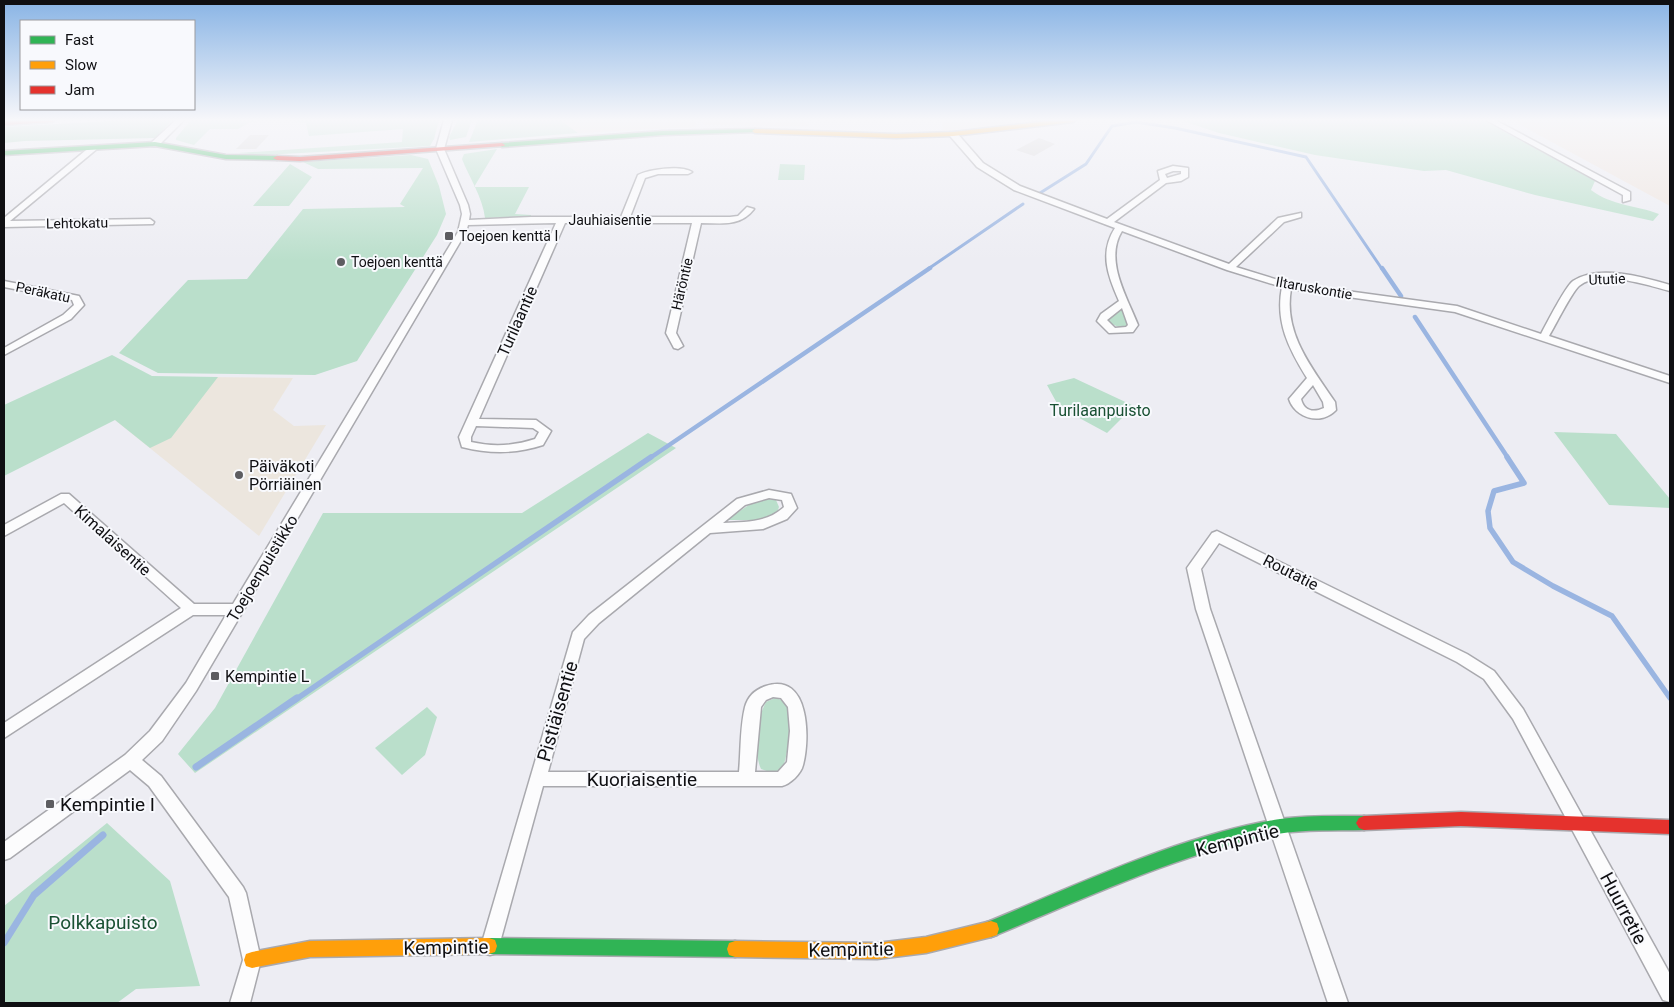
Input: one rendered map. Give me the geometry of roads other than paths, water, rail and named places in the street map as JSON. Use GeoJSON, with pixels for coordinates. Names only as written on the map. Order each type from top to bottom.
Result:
{"type":"FeatureCollection","features":[{"type":"Feature","properties":{"kind":"street"},"geometry":{"type":"LineString","coordinates":[[4,223],[71,167]]}},
{"type":"Feature","properties":{"kind":"street"},"geometry":{"type":"LineString","coordinates":[[448,167],[464,205],[465,223]]}},
{"type":"Feature","properties":{"kind":"street","name":"Iltaruskontie"},"geometry":{"type":"LineString","coordinates":[[983,167],[997,178],[1016,188],[1230,268],[1287,286],[1458,309],[1670,380]]}},
{"type":"Feature","properties":{"kind":"street"},"geometry":{"type":"LineString","coordinates":[[1577,167],[1627,194],[1626,200]]}},
{"type":"Feature","properties":{"kind":"street"},"geometry":{"type":"LineString","coordinates":[[625,219],[642,177],[647,173],[688,172]]}},
{"type":"Feature","properties":{"kind":"street"},"geometry":{"type":"LineString","coordinates":[[1107,222],[1164,181]]}},
{"type":"Feature","properties":{"kind":"street","name":"Jauhiaisentie"},"geometry":{"type":"LineString","coordinates":[[465,223],[741,218],[750,209]]}},
{"type":"Feature","properties":{"kind":"street"},"geometry":{"type":"LineString","coordinates":[[1230,268],[1281,220],[1298,215]]}},
{"type":"Feature","properties":{"kind":"street","name":"Turilaantie"},"geometry":{"type":"LineString","coordinates":[[472,422],[536,424],[544,431],[539,442],[525,448],[476,447],[466,444],[465,437],[562,220]]}},
{"type":"Feature","properties":{"kind":"street","name":"Häröntie"},"geometry":{"type":"LineString","coordinates":[[678,346],[671,333],[697,220]]}},
{"type":"Feature","properties":{"kind":"street","name":"Lehtokatu"},"geometry":{"type":"LineString","coordinates":[[4,223],[150,222]]}},
{"type":"Feature","properties":{"kind":"street","name":"Toejoenpuistikko"},"geometry":{"type":"LineString","coordinates":[[4,852],[131,760],[156,736],[173,714],[382,368],[462,232],[465,223]]}},
{"type":"Feature","properties":{"kind":"street"},"geometry":{"type":"LineString","coordinates":[[1120,228],[1115,234],[1110,255],[1111,270],[1124,302]]}},
{"type":"Feature","properties":{"kind":"street","name":"Ututie"},"geometry":{"type":"LineString","coordinates":[[1544,338],[1575,284],[1582,280],[1629,277],[1670,288]]}},
{"type":"Feature","properties":{"kind":"street","name":"Peräkatu"},"geometry":{"type":"LineString","coordinates":[[4,284],[76,298],[79,305],[67,317],[4,352]]}},
{"type":"Feature","properties":{"kind":"street"},"geometry":{"type":"LineString","coordinates":[[1287,286],[1284,317],[1288,334],[1313,378]]}},
{"type":"Feature","properties":{"kind":"street","name":"Pistiäisentie"},"geometry":{"type":"LineString","coordinates":[[490,946],[578,636],[594,619],[727,511],[741,502],[760,494],[774,492],[787,497],[791,508],[782,518],[770,524],[707,529]]}},
{"type":"Feature","properties":{"kind":"street","name":"Kimalaisentie"},"geometry":{"type":"LineString","coordinates":[[4,531],[65,497],[190,609]]}},
{"type":"Feature","properties":{"kind":"street","name":"Routatie"},"geometry":{"type":"LineString","coordinates":[[1278,828],[1203,609],[1194,568],[1217,536],[1462,658],[1488,676],[1518,714],[1578,822]]}},
{"type":"Feature","properties":{"kind":"street"},"geometry":{"type":"LineString","coordinates":[[4,731],[190,609],[236,610]]}},
{"type":"Feature","properties":{"kind":"street","name":"Kuoriaisentie"},"geometry":{"type":"LineString","coordinates":[[538,779],[746,779],[782,779],[795,765],[798,710],[794,698],[782,690],[771,691],[758,696],[753,706],[746,779]]}},
{"type":"Feature","properties":{"kind":"street"},"geometry":{"type":"LineString","coordinates":[[131,760],[155,781],[237,893],[252,960],[240,1003]]}},
{"type":"Feature","properties":{"kind":"street","name":"Kempintie"},"geometry":{"type":"LineString","coordinates":[[252,960],[310,949],[490,946],[877,951],[926,945],[987,931],[1121,875],[1202,847],[1278,828],[1460,819],[1670,827]]}},
{"type":"Feature","properties":{"kind":"street","name":"Huurretie"},"geometry":{"type":"LineString","coordinates":[[1578,822],[1670,993]]}},
{"type":"Feature","properties":{"kind":"street"},"geometry":{"type":"LineString","coordinates":[[1278,828],[1338,1003]]}},
{"type":"Feature","properties":{"kind":"waterway"},"geometry":{"type":"LineString","coordinates":[[1040,193],[1081,167]]}},
{"type":"Feature","properties":{"kind":"waterway"},"geometry":{"type":"LineString","coordinates":[[1313,167],[1382,269]]}},
{"type":"Feature","properties":{"kind":"waterway"},"geometry":{"type":"LineString","coordinates":[[928,269],[1023,204]]}},
{"type":"Feature","properties":{"kind":"waterway"},"geometry":{"type":"LineString","coordinates":[[650,458],[930,268]]}},
{"type":"Feature","properties":{"kind":"waterway"},"geometry":{"type":"LineString","coordinates":[[1382,268],[1401,296]]}},
{"type":"Feature","properties":{"kind":"waterway"},"geometry":{"type":"LineString","coordinates":[[1415,317],[1508,458]]}},
{"type":"Feature","properties":{"kind":"waterway"},"geometry":{"type":"LineString","coordinates":[[295,700],[651,457]]}},
{"type":"Feature","properties":{"kind":"waterway"},"geometry":{"type":"LineString","coordinates":[[1507,457],[1524,483],[1494,491],[1488,511],[1490,528],[1513,562],[1553,586],[1612,616],[1670,698]]}},
{"type":"Feature","properties":{"kind":"waterway"},"geometry":{"type":"LineString","coordinates":[[196,767],[297,698]]}},
{"type":"Feature","properties":{"kind":"waterway"},"geometry":{"type":"LineString","coordinates":[[4,943],[34,895],[103,835]]}},
{"type":"Feature","properties":{"kind":"place","name":"Toejoen kenttä I"},"geometry":{"type":"Point","coordinates":[449,236]}},
{"type":"Feature","properties":{"kind":"place","name":"Toejoen kenttä"},"geometry":{"type":"Point","coordinates":[341,262]}},
{"type":"Feature","properties":{"kind":"place","name":"Päiväkoti Pörriäinen"},"geometry":{"type":"Point","coordinates":[239,475]}},
{"type":"Feature","properties":{"kind":"place","name":"Kempintie L"},"geometry":{"type":"Point","coordinates":[215,676]}},
{"type":"Feature","properties":{"kind":"place","name":"Kempintie I"},"geometry":{"type":"Point","coordinates":[50,804]}},
{"type":"Feature","properties":{"kind":"park label","name":"Turilaanpuisto"},"geometry":{"type":"Point","coordinates":[1100,410]}},
{"type":"Feature","properties":{"kind":"park label","name":"Polkkapuisto"},"geometry":{"type":"Point","coordinates":[103,922]}}]}
